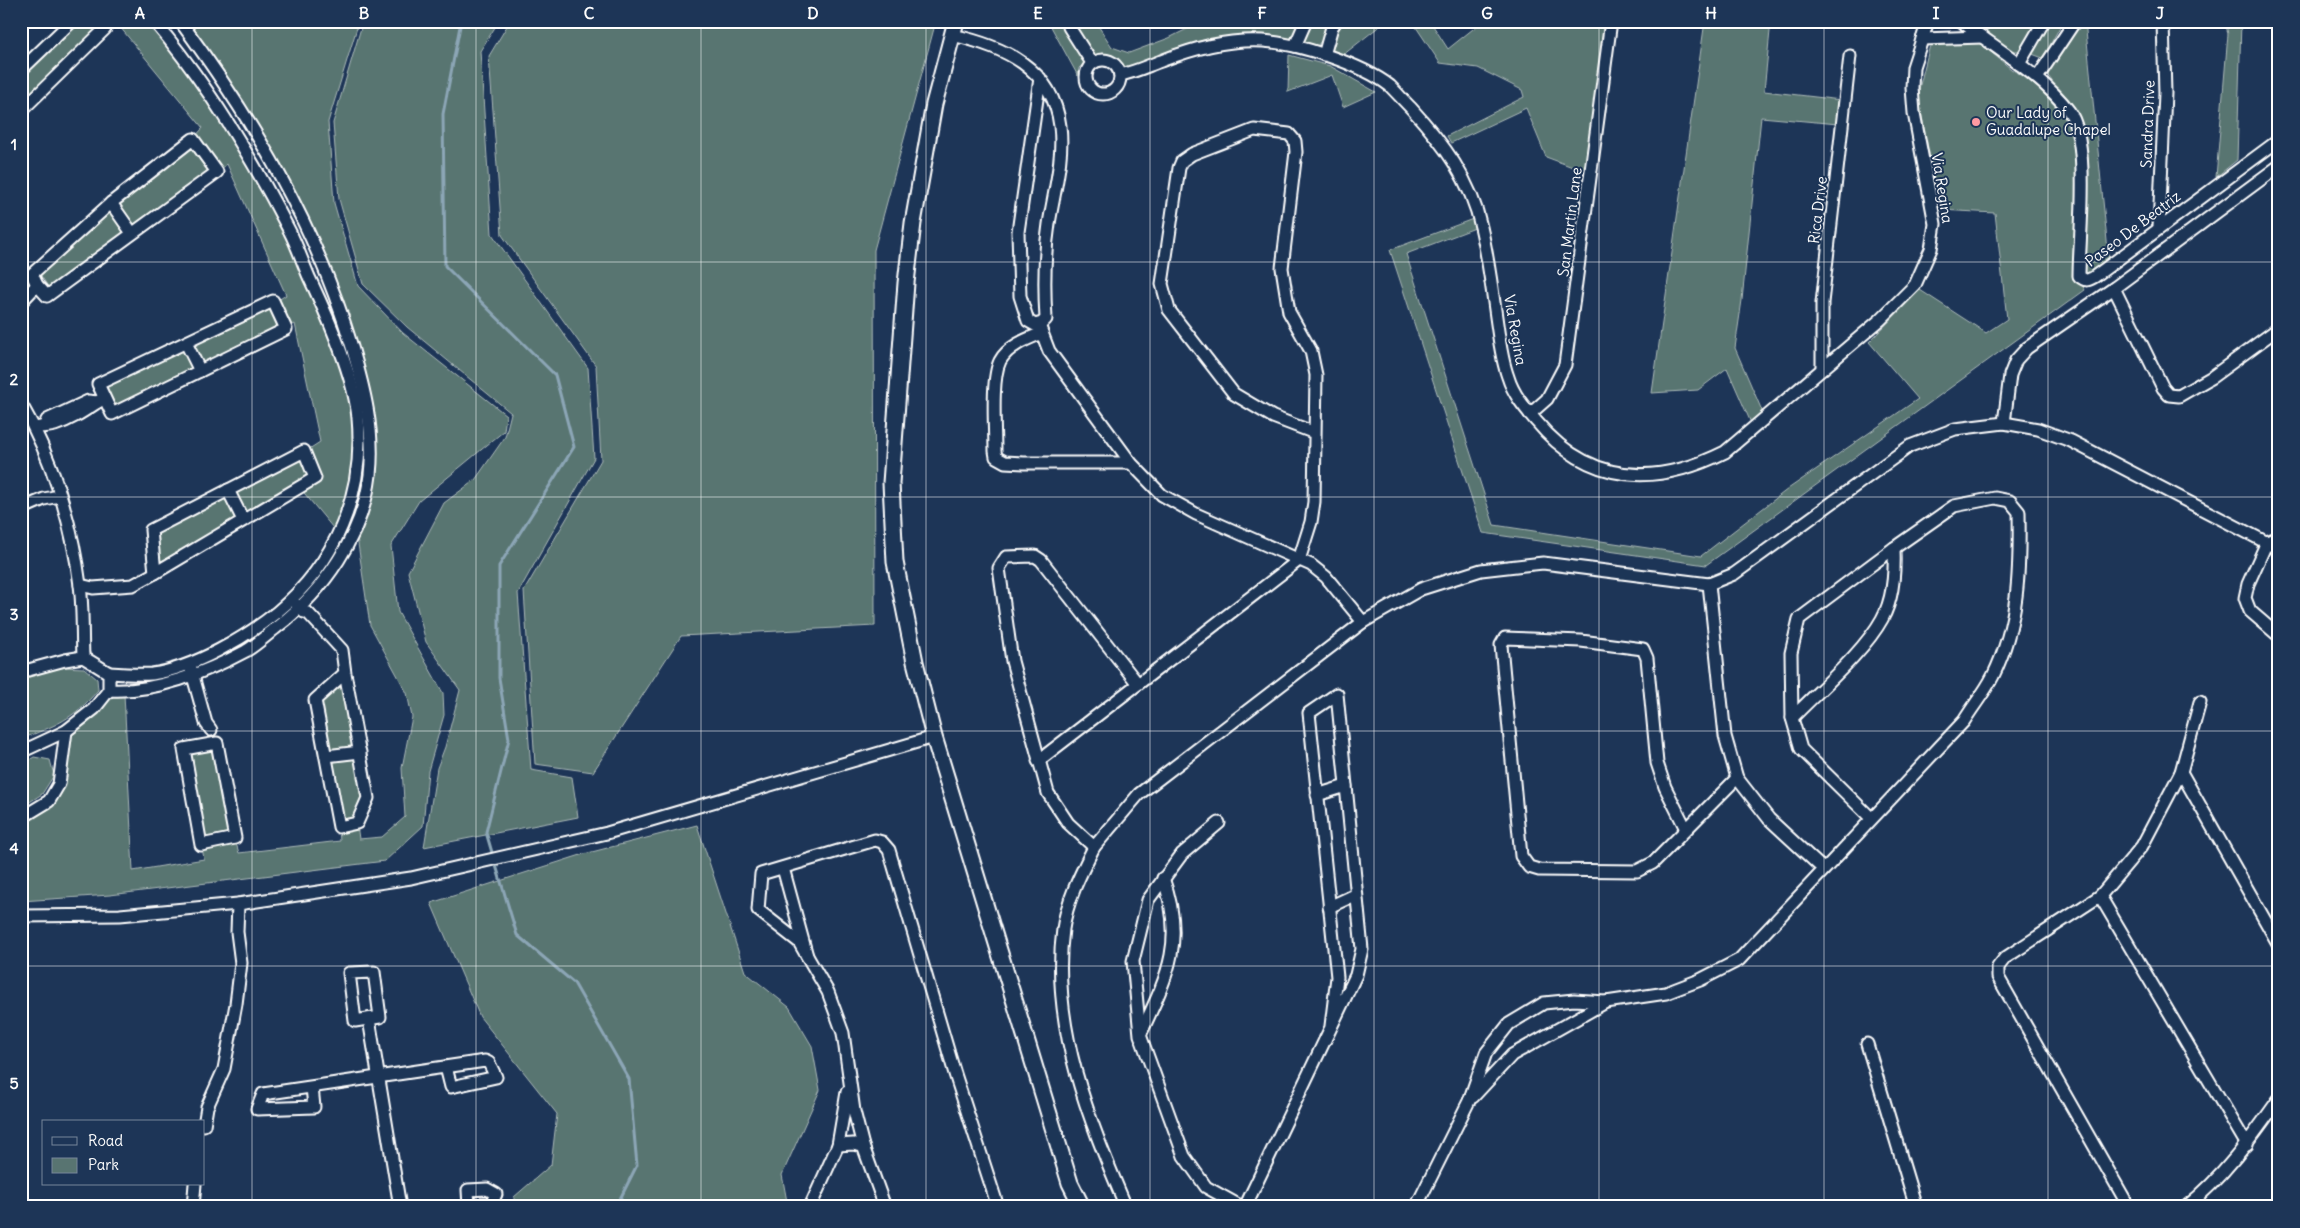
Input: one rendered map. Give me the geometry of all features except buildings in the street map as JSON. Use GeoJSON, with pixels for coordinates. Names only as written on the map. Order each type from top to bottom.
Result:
{"type":"FeatureCollection","features":[{"type":"Feature","properties":{"kind":"street"},"geometry":{"type":"LineString","coordinates":[[21,70],[72,21]]}},
{"type":"Feature","properties":{"kind":"street"},"geometry":{"type":"LineString","coordinates":[[24,104],[105,29],[97,21]]}},
{"type":"Feature","properties":{"kind":"street"},"geometry":{"type":"LineString","coordinates":[[21,672],[83,657],[109,673],[192,674],[256,629],[293,599],[328,556],[347,518],[354,489],[359,455],[358,416],[338,347],[289,231],[239,138],[179,50],[154,21]]}},
{"type":"Feature","properties":{"kind":"street"},"geometry":{"type":"LineString","coordinates":[[109,690],[124,691],[154,687],[192,674],[247,650],[302,611],[342,556],[355,529],[370,475],[370,418],[364,388],[351,343],[306,224],[278,170],[246,115],[180,21]]}},
{"type":"Feature","properties":{"kind":"street"},"geometry":{"type":"LineString","coordinates":[[1295,46],[1306,21]]}},
{"type":"Feature","properties":{"kind":"street"},"geometry":{"type":"LineString","coordinates":[[1324,55],[1332,27],[1336,21]]}},
{"type":"Feature","properties":{"kind":"street","name":"San Martin Lane"},"geometry":{"type":"LineString","coordinates":[[1530,414],[1547,399],[1565,365],[1611,21]]}},
{"type":"Feature","properties":{"kind":"street","name":"Via Regina"},"geometry":{"type":"LineString","coordinates":[[1120,75],[1139,71],[1184,52],[1217,44],[1264,41],[1295,46],[1324,55],[1356,67],[1389,86],[1432,130],[1452,158],[1470,192],[1479,218],[1487,256],[1502,358],[1508,378],[1517,397],[1554,439],[1582,460],[1611,471],[1627,474],[1658,475],[1696,466],[1724,452],[1880,320],[1914,285],[1932,249],[1935,224],[1914,113],[1912,88],[1913,67],[1928,21]]}},
{"type":"Feature","properties":{"kind":"street"},"geometry":{"type":"LineString","coordinates":[[1961,21],[2037,78],[2075,21]]}},
{"type":"Feature","properties":{"kind":"street"},"geometry":{"type":"LineString","coordinates":[[2019,64],[2044,21]]}},
{"type":"Feature","properties":{"kind":"street","name":"Sandra Drive"},"geometry":{"type":"LineString","coordinates":[[2159,227],[2165,93],[2163,21]]}},
{"type":"Feature","properties":{"kind":"street"},"geometry":{"type":"LineString","coordinates":[[1069,27],[1092,63]]}},
{"type":"Feature","properties":{"kind":"street"},"geometry":{"type":"LineString","coordinates":[[1082,1207],[1070,1183],[934,737],[915,662],[894,562],[891,483],[906,283],[913,223],[934,104],[954,28],[972,39],[1008,52],[1040,78],[1051,96],[1060,126],[1058,168],[1049,225],[1044,275],[1046,319],[1040,329],[1008,351],[1000,361],[995,404],[996,457],[1005,462],[1131,463]]}},
{"type":"Feature","properties":{"kind":"street"},"geometry":{"type":"LineString","coordinates":[[1922,38],[1982,37]]}},
{"type":"Feature","properties":{"kind":"street","name":"Rica Drive"},"geometry":{"type":"LineString","coordinates":[[1822,368],[1822,303],[1850,56]]}},
{"type":"Feature","properties":{"kind":"street"},"geometry":{"type":"LineString","coordinates":[[1102,60],[1112,62],[1120,75],[1117,87],[1113,91],[1108,93],[1096,92],[1088,85],[1086,73],[1092,63],[1102,60]]}},
{"type":"Feature","properties":{"kind":"street"},"geometry":{"type":"LineString","coordinates":[[1040,78],[1018,232],[1020,296],[1028,322],[1040,329],[1049,351],[1131,463],[1162,495],[1196,514],[1311,565],[1326,577],[1362,622]]}},
{"type":"Feature","properties":{"kind":"street","name":"Paseo De Beatriz"},"geometry":{"type":"LineString","coordinates":[[2037,78],[2070,112],[2078,133],[2083,158],[2079,276],[2088,281],[2279,140]]}},
{"type":"Feature","properties":{"kind":"street"},"geometry":{"type":"LineString","coordinates":[[1038,760],[1299,560],[1311,522],[1314,502],[1316,375],[1311,351],[1289,312],[1282,268],[1296,152],[1295,141],[1289,134],[1254,130],[1192,154],[1182,161],[1179,168],[1162,284],[1164,295],[1169,310],[1234,394],[1273,417],[1315,433]]}},
{"type":"Feature","properties":{"kind":"street"},"geometry":{"type":"LineString","coordinates":[[193,139],[217,172],[132,233],[47,296],[35,287],[32,274],[111,203],[193,139]]}},
{"type":"Feature","properties":{"kind":"street"},"geometry":{"type":"LineString","coordinates":[[2004,423],[2010,375],[2016,360],[2028,348],[2114,288],[2279,166]]}},
{"type":"Feature","properties":{"kind":"street"},"geometry":{"type":"LineString","coordinates":[[111,203],[132,233]]}},
{"type":"Feature","properties":{"kind":"street"},"geometry":{"type":"LineString","coordinates":[[21,294],[35,287]]}},
{"type":"Feature","properties":{"kind":"street"},"geometry":{"type":"LineString","coordinates":[[21,302],[28,297],[35,287]]}},
{"type":"Feature","properties":{"kind":"street"},"geometry":{"type":"LineString","coordinates":[[2114,288],[2163,388],[2170,395],[2179,396],[2212,377],[2279,328]]}},
{"type":"Feature","properties":{"kind":"street"},"geometry":{"type":"LineString","coordinates":[[273,301],[286,329],[112,414],[101,400],[98,384],[186,343],[273,301]]}},
{"type":"Feature","properties":{"kind":"street"},"geometry":{"type":"LineString","coordinates":[[186,343],[200,371]]}},
{"type":"Feature","properties":{"kind":"street"},"geometry":{"type":"LineString","coordinates":[[338,347],[351,343]]}},
{"type":"Feature","properties":{"kind":"street"},"geometry":{"type":"LineString","coordinates":[[40,427],[47,420],[88,401],[101,400]]}},
{"type":"Feature","properties":{"kind":"street"},"geometry":{"type":"LineString","coordinates":[[21,404],[40,427],[84,586],[83,657]]}},
{"type":"Feature","properties":{"kind":"street"},"geometry":{"type":"LineString","coordinates":[[1126,1207],[1095,1135],[1072,1058],[1059,988],[1063,928],[1074,888],[1094,847],[1140,794],[1362,622],[1421,589],[1480,570],[1542,563],[1709,584],[1734,574],[1910,446],[1956,429],[2004,423],[2038,429],[2070,441],[2268,542],[2279,550]]}},
{"type":"Feature","properties":{"kind":"street"},"geometry":{"type":"LineString","coordinates":[[84,586],[98,580],[151,576],[315,478],[304,451],[151,530],[151,576]]}},
{"type":"Feature","properties":{"kind":"street"},"geometry":{"type":"LineString","coordinates":[[228,490],[243,520]]}},
{"type":"Feature","properties":{"kind":"street"},"geometry":{"type":"LineString","coordinates":[[21,509],[44,499],[59,496]]}},
{"type":"Feature","properties":{"kind":"street"},"geometry":{"type":"LineString","coordinates":[[21,502],[36,498],[44,499]]}},
{"type":"Feature","properties":{"kind":"street"},"geometry":{"type":"LineString","coordinates":[[1416,1207],[1469,1101],[1486,1053],[1510,1024],[1544,1004],[1574,1000],[1606,1002],[1666,993],[1700,980],[1739,960],[1964,721],[1993,676],[2009,634],[2018,598],[2019,512],[2010,501],[1995,498],[1954,506],[1799,619],[1791,653],[1792,718],[1801,749],[1871,818]]}},
{"type":"Feature","properties":{"kind":"street"},"geometry":{"type":"LineString","coordinates":[[2279,536],[2268,542],[2248,584],[2246,598],[2250,611],[2279,636]]}},
{"type":"Feature","properties":{"kind":"street"},"geometry":{"type":"LineString","coordinates":[[1792,718],[1870,637],[1884,618],[1895,569],[1894,548]]}},
{"type":"Feature","properties":{"kind":"street"},"geometry":{"type":"LineString","coordinates":[[1094,847],[1068,823],[1048,793],[1012,662],[999,568],[1006,557],[1035,556],[1042,560],[1138,684]]}},
{"type":"Feature","properties":{"kind":"street"},"geometry":{"type":"LineString","coordinates":[[1709,584],[1725,736],[1736,778],[1768,819],[1823,869]]}},
{"type":"Feature","properties":{"kind":"street"},"geometry":{"type":"LineString","coordinates":[[293,599],[304,617],[344,657],[345,673],[368,798],[357,823],[339,827],[315,700],[345,673]]}},
{"type":"Feature","properties":{"kind":"street"},"geometry":{"type":"LineString","coordinates":[[1686,829],[1664,787],[1657,763],[1647,658],[1643,649],[1581,641],[1505,638],[1501,645],[1520,846],[1522,856],[1529,867],[1539,870],[1637,871],[1653,863],[1736,778]]}},
{"type":"Feature","properties":{"kind":"street"},"geometry":{"type":"LineString","coordinates":[[21,752],[66,731],[94,709],[109,690],[109,673]]}},
{"type":"Feature","properties":{"kind":"street"},"geometry":{"type":"LineString","coordinates":[[192,674],[206,724],[211,730],[212,744]]}},
{"type":"Feature","properties":{"kind":"street"},"geometry":{"type":"LineString","coordinates":[[1218,823],[1182,854],[1148,900],[1133,961],[1140,1035],[1184,1156],[1206,1188],[1244,1207],[1356,975],[1362,949],[1337,694],[1309,713],[1337,977],[1331,1026]]}},
{"type":"Feature","properties":{"kind":"street"},"geometry":{"type":"LineString","coordinates":[[2129,1207],[1998,977],[1998,967],[2005,958],[2100,896],[2142,846],[2181,772],[2200,702]]}},
{"type":"Feature","properties":{"kind":"street"},"geometry":{"type":"LineString","coordinates":[[23,814],[49,801],[59,784],[66,731]]}},
{"type":"Feature","properties":{"kind":"street"},"geometry":{"type":"LineString","coordinates":[[21,916],[120,915],[238,904],[411,878],[607,833],[934,737]]}},
{"type":"Feature","properties":{"kind":"street"},"geometry":{"type":"LineString","coordinates":[[217,743],[235,838],[202,845],[184,749],[212,744],[217,743]]}},
{"type":"Feature","properties":{"kind":"street"},"geometry":{"type":"LineString","coordinates":[[326,756],[360,752]]}},
{"type":"Feature","properties":{"kind":"street"},"geometry":{"type":"LineString","coordinates":[[2181,772],[2279,945]]}},
{"type":"Feature","properties":{"kind":"street"},"geometry":{"type":"LineString","coordinates":[[1318,795],[1346,786]]}},
{"type":"Feature","properties":{"kind":"street"},"geometry":{"type":"LineString","coordinates":[[884,1207],[863,1146],[854,1111],[843,1033],[828,992],[799,942],[758,910],[761,874],[875,840],[882,842],[889,850],[955,1074],[998,1207]]}},
{"type":"Feature","properties":{"kind":"street"},"geometry":{"type":"LineString","coordinates":[[783,868],[807,956]]}},
{"type":"Feature","properties":{"kind":"street"},"geometry":{"type":"LineString","coordinates":[[1140,1035],[1166,978],[1174,949],[1170,896],[1163,878]]}},
{"type":"Feature","properties":{"kind":"street"},"geometry":{"type":"LineString","coordinates":[[1330,907],[1356,895]]}},
{"type":"Feature","properties":{"kind":"street"},"geometry":{"type":"LineString","coordinates":[[2100,896],[2247,1144]]}},
{"type":"Feature","properties":{"kind":"street"},"geometry":{"type":"LineString","coordinates":[[205,1120],[206,1107],[224,1068],[236,1004],[241,962],[237,932],[238,904]]}},
{"type":"Feature","properties":{"kind":"street"},"geometry":{"type":"LineString","coordinates":[[374,972],[380,1018],[369,1019],[356,1020],[349,973],[374,972]]}},
{"type":"Feature","properties":{"kind":"street"},"geometry":{"type":"LineString","coordinates":[[1469,1101],[1512,1055],[1606,1002]]}},
{"type":"Feature","properties":{"kind":"street"},"geometry":{"type":"LineString","coordinates":[[369,1019],[400,1207]]}},
{"type":"Feature","properties":{"kind":"street"},"geometry":{"type":"LineString","coordinates":[[1867,1044],[1916,1207]]}},
{"type":"Feature","properties":{"kind":"street"},"geometry":{"type":"LineString","coordinates":[[312,1087],[314,1108],[257,1110],[263,1094],[446,1067]]}},
{"type":"Feature","properties":{"kind":"street"},"geometry":{"type":"LineString","coordinates":[[810,1207],[838,1145],[845,1110],[848,1075]]}},
{"type":"Feature","properties":{"kind":"street"},"geometry":{"type":"LineString","coordinates":[[2186,1207],[2201,1195],[2247,1144],[2279,1099]]}},
{"type":"Feature","properties":{"kind":"street"},"geometry":{"type":"LineString","coordinates":[[838,1145],[853,1144],[863,1146]]}},
{"type":"Feature","properties":{"kind":"street"},"geometry":{"type":"LineString","coordinates":[[193,1207],[195,1186]]}},
{"type":"Feature","properties":{"kind":"street"},"geometry":{"type":"LineString","coordinates":[[469,1207],[468,1190],[487,1189],[496,1194],[490,1207]]}},
{"type":"Feature","properties":{"kind":"street"},"geometry":{"type":"LineString","coordinates":[[1908,1207],[1911,1192]]}},
{"type":"Feature","properties":{"kind":"green space"},"geometry":{"type":"Polygon","coordinates":[[[78,21],[92,21],[101,29],[29,98],[21,91],[21,75],[78,21]]]}},
{"type":"Feature","properties":{"kind":"green space"},"geometry":{"type":"Polygon","coordinates":[[[115,21],[152,21],[237,139],[286,232],[335,348],[350,399],[356,433],[350,487],[338,534],[300,488],[316,478],[306,451],[320,442],[295,324],[287,328],[275,302],[286,295],[227,164],[218,172],[193,139],[203,128],[115,21]]]}},
{"type":"Feature","properties":{"kind":"green space"},"geometry":{"type":"Polygon","coordinates":[[[181,21],[359,21],[328,122],[334,203],[358,286],[403,333],[506,415],[504,431],[419,501],[391,546],[398,612],[443,693],[444,715],[428,771],[423,826],[385,861],[110,895],[21,901],[21,822],[50,802],[67,732],[105,697],[124,694],[133,871],[204,859],[202,847],[235,840],[239,853],[340,841],[339,828],[357,825],[359,839],[382,837],[405,817],[402,768],[412,717],[407,693],[370,625],[356,530],[366,505],[372,418],[307,224],[181,21]]]}},
{"type":"Feature","properties":{"kind":"green space"},"geometry":{"type":"Polygon","coordinates":[[[363,21],[499,21],[480,51],[492,234],[588,368],[594,458],[518,593],[531,770],[572,777],[578,817],[424,847],[437,768],[445,747],[460,690],[426,642],[408,572],[444,503],[475,480],[505,437],[511,413],[407,327],[363,284],[339,199],[333,123],[363,21]]]}},
{"type":"Feature","properties":{"kind":"green space"},"geometry":{"type":"Polygon","coordinates":[[[510,21],[936,21],[874,250],[875,626],[681,636],[593,772],[535,764],[524,591],[601,460],[596,366],[502,235],[489,56],[510,21]]]}},
{"type":"Feature","properties":{"kind":"green space"},"geometry":{"type":"Polygon","coordinates":[[[976,21],[1033,21],[974,26],[976,21]]]}},
{"type":"Feature","properties":{"kind":"green space"},"geometry":{"type":"Polygon","coordinates":[[[1048,21],[1095,21],[1112,47],[1129,53],[1169,38],[1203,21],[1302,21],[1290,42],[1252,36],[1206,39],[1120,70],[1107,63],[1090,59],[1079,68],[1078,76],[1048,21]]]}},
{"type":"Feature","properties":{"kind":"green space"},"geometry":{"type":"Polygon","coordinates":[[[1309,21],[1329,21],[1322,40],[1317,46],[1308,47],[1302,42],[1309,21]]]}},
{"type":"Feature","properties":{"kind":"green space"},"geometry":{"type":"Polygon","coordinates":[[[1342,21],[1386,21],[1343,55],[1328,50],[1342,21]]]}},
{"type":"Feature","properties":{"kind":"green space"},"geometry":{"type":"Polygon","coordinates":[[[1412,21],[1430,21],[1448,49],[1483,21],[1606,21],[1586,172],[1546,157],[1526,108],[1451,143],[1447,136],[1524,97],[1522,90],[1478,68],[1440,63],[1412,21]]]}},
{"type":"Feature","properties":{"kind":"green space"},"geometry":{"type":"Polygon","coordinates":[[[1705,21],[1771,21],[1764,91],[1841,100],[1838,124],[1761,117],[1742,300],[1735,348],[1763,413],[1751,423],[1727,368],[1698,390],[1652,393],[1705,21]]]}},
{"type":"Feature","properties":{"kind":"green space"},"geometry":{"type":"Polygon","coordinates":[[[1970,21],[2042,21],[2024,51],[2010,51],[1970,21]]]}},
{"type":"Feature","properties":{"kind":"green space"},"geometry":{"type":"Polygon","coordinates":[[[2050,21],[2063,21],[2043,58],[2032,54],[2050,21]]]}},
{"type":"Feature","properties":{"kind":"green space"},"geometry":{"type":"Polygon","coordinates":[[[2085,21],[2109,261],[2099,270],[2085,276],[2082,272],[2074,111],[2046,73],[2061,47],[2085,21]]]}},
{"type":"Feature","properties":{"kind":"green space"},"geometry":{"type":"Polygon","coordinates":[[[2225,21],[2241,21],[2237,160],[2216,177],[2228,34],[2225,21]]]}},
{"type":"Feature","properties":{"kind":"green space"},"geometry":{"type":"Polygon","coordinates":[[[1979,42],[2011,69],[2032,81],[2063,114],[2072,136],[2076,162],[2077,277],[2085,290],[1706,565],[1483,533],[1390,250],[1473,219],[1475,228],[1406,254],[1494,525],[1701,556],[1788,489],[1918,399],[1869,342],[1920,290],[1986,333],[2007,319],[1995,213],[1940,210],[1920,106],[1919,89],[1930,45],[1979,42]]]}},
{"type":"Feature","properties":{"kind":"green space"},"geometry":{"type":"Polygon","coordinates":[[[1289,55],[1330,66],[1376,92],[1343,107],[1332,75],[1288,92],[1289,55]]]}},
{"type":"Feature","properties":{"kind":"green space"},"geometry":{"type":"Polygon","coordinates":[[[192,146],[211,172],[134,229],[118,203],[192,146]]]}},
{"type":"Feature","properties":{"kind":"green space"},"geometry":{"type":"Polygon","coordinates":[[[109,210],[126,232],[49,288],[39,273],[109,210]]]}},
{"type":"Feature","properties":{"kind":"green space"},"geometry":{"type":"Polygon","coordinates":[[[272,305],[283,328],[201,368],[190,344],[272,305]]]}},
{"type":"Feature","properties":{"kind":"green space"},"geometry":{"type":"Polygon","coordinates":[[[185,348],[195,370],[114,410],[101,385],[185,348]]]}},
{"type":"Feature","properties":{"kind":"green space"},"geometry":{"type":"Polygon","coordinates":[[[302,455],[312,478],[244,518],[230,491],[302,455]]]}},
{"type":"Feature","properties":{"kind":"green space"},"geometry":{"type":"Polygon","coordinates":[[[227,494],[240,519],[158,570],[154,532],[227,494]]]}},
{"type":"Feature","properties":{"kind":"green space"},"geometry":{"type":"Polygon","coordinates":[[[62,667],[84,668],[97,679],[98,690],[72,715],[44,730],[21,739],[21,678],[62,667]]]}},
{"type":"Feature","properties":{"kind":"green space"},"geometry":{"type":"Polygon","coordinates":[[[343,681],[356,750],[327,753],[318,702],[343,681]]]}},
{"type":"Feature","properties":{"kind":"green space"},"geometry":{"type":"Polygon","coordinates":[[[213,749],[231,836],[204,840],[188,754],[213,749]]]}},
{"type":"Feature","properties":{"kind":"green space"},"geometry":{"type":"Polygon","coordinates":[[[358,755],[364,798],[354,820],[341,823],[329,758],[358,755]]]}},
{"type":"Feature","properties":{"kind":"green space"},"geometry":{"type":"Polygon","coordinates":[[[34,757],[50,760],[54,775],[42,794],[28,803],[21,800],[23,764],[34,757]]]}},
{"type":"Feature","properties":{"kind":"green space"},"geometry":{"type":"Polygon","coordinates":[[[697,825],[745,972],[789,1007],[812,1046],[820,1090],[782,1175],[788,1207],[514,1207],[514,1197],[551,1165],[557,1114],[480,1017],[431,903],[584,854],[697,825]]]}},
{"type":"Feature","properties":{"kind":"waterway"},"geometry":{"type":"LineString","coordinates":[[461,21],[443,114],[445,266],[555,375],[574,447],[499,566],[499,678],[509,739],[486,832],[493,856]]}},
{"type":"Feature","properties":{"kind":"waterway"},"geometry":{"type":"LineString","coordinates":[[495,862],[517,935],[574,983],[629,1079],[637,1165],[616,1207]]}},
{"type":"Feature","properties":{"kind":"place","name":"Our Lady of Guadalupe Chapel"},"geometry":{"type":"Point","coordinates":[1976,122]}}]}
